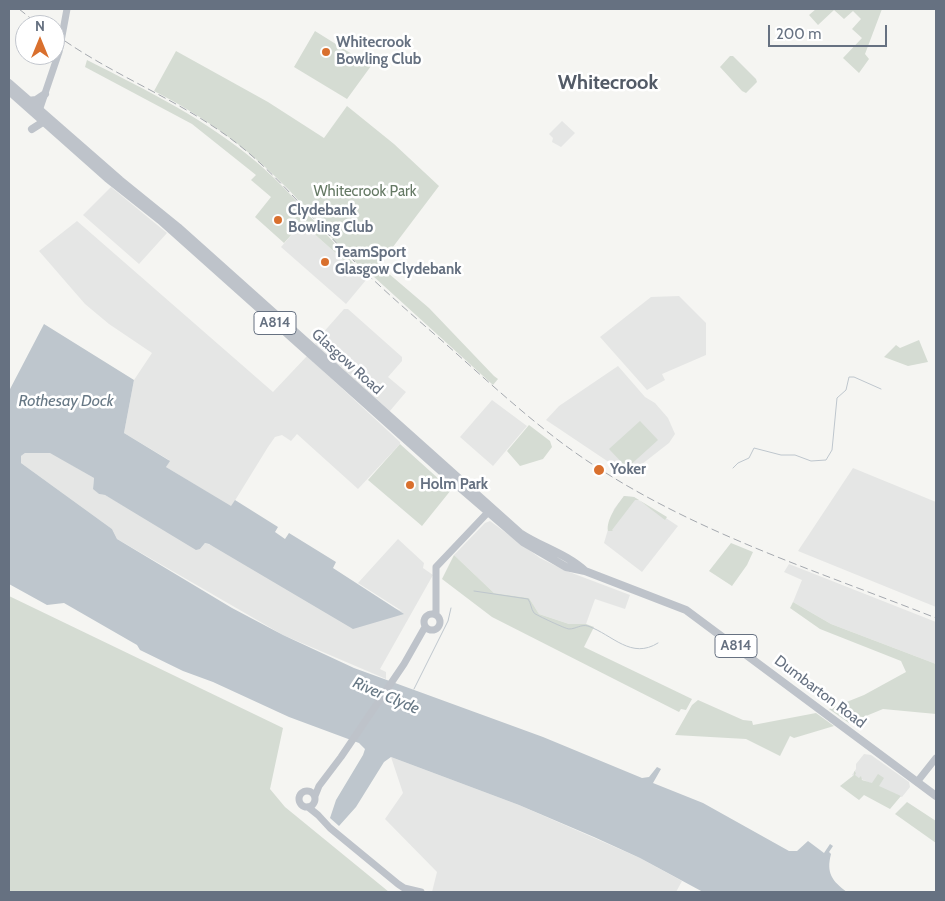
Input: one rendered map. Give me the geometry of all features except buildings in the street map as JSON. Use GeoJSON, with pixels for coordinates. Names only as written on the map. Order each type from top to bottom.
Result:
{"type":"FeatureCollection","features":[{"type":"Feature","properties":{"kind":"main road","name":"Glasgow Road"},"geometry":{"type":"LineString","coordinates":[[9,83],[28,101],[40,116],[178,227],[307,348]]}},
{"type":"Feature","properties":{"kind":"main road","name":"Glasgow Road"},"geometry":{"type":"LineString","coordinates":[[9,90],[307,348],[529,546],[574,570]]}},
{"type":"Feature","properties":{"kind":"main road"},"geometry":{"type":"LineString","coordinates":[[28,101],[36,100],[45,94]]}},
{"type":"Feature","properties":{"kind":"main road"},"geometry":{"type":"LineString","coordinates":[[32,129],[40,116]]}},
{"type":"Feature","properties":{"kind":"main road","name":"Glasgow Road"},"geometry":{"type":"LineString","coordinates":[[490,510],[526,537],[577,563],[585,571]]}},
{"type":"Feature","properties":{"kind":"main road","name":"Dumbarton Road"},"geometry":{"type":"LineString","coordinates":[[574,570],[585,571],[686,610],[936,796]]}},
{"type":"Feature","properties":{"kind":"street"},"geometry":{"type":"LineString","coordinates":[[40,116],[59,52],[67,9]]}},
{"type":"Feature","properties":{"kind":"street"},"geometry":{"type":"LineString","coordinates":[[433,615],[436,567],[490,510]]}},
{"type":"Feature","properties":{"kind":"street"},"geometry":{"type":"LineString","coordinates":[[428,628],[425,619],[433,615]]}},
{"type":"Feature","properties":{"kind":"street"},"geometry":{"type":"LineString","coordinates":[[428,628],[435,630],[440,626],[440,619],[433,615]]}},
{"type":"Feature","properties":{"kind":"street"},"geometry":{"type":"LineString","coordinates":[[308,807],[319,786],[428,628]]}},
{"type":"Feature","properties":{"kind":"street"},"geometry":{"type":"LineString","coordinates":[[917,782],[936,758]]}},
{"type":"Feature","properties":{"kind":"street"},"geometry":{"type":"LineString","coordinates":[[314,796],[303,792],[300,796],[301,804],[318,814],[330,828],[405,890],[421,892]]}},
{"type":"Feature","properties":{"kind":"street"},"geometry":{"type":"LineString","coordinates":[[314,796],[318,814]]}},
{"type":"Feature","properties":{"kind":"shaded area"},"geometry":{"type":"Polygon","coordinates":[[[562,121],[575,133],[561,147],[552,142],[553,138],[549,134],[562,121]]]}},
{"type":"Feature","properties":{"kind":"shaded area"},"geometry":{"type":"Polygon","coordinates":[[[111,187],[167,233],[139,264],[83,215],[111,187]]]}},
{"type":"Feature","properties":{"kind":"shaded area"},"geometry":{"type":"Polygon","coordinates":[[[77,221],[273,392],[307,356],[400,444],[358,489],[297,434],[291,441],[282,435],[275,437],[231,507],[166,467],[169,460],[124,433],[134,380],[152,353],[109,324],[85,304],[39,251],[77,221]]]}},
{"type":"Feature","properties":{"kind":"shaded area","name":"TeamSport Glasgow Clydebank"},"geometry":{"type":"Polygon","coordinates":[[[302,223],[366,280],[346,304],[281,247],[302,223]]]}},
{"type":"Feature","properties":{"kind":"shaded area"},"geometry":{"type":"Polygon","coordinates":[[[679,296],[706,323],[706,355],[662,374],[665,380],[647,390],[600,337],[651,297],[679,296]]]}},
{"type":"Feature","properties":{"kind":"shaded area"},"geometry":{"type":"Polygon","coordinates":[[[344,309],[348,309],[402,357],[402,361],[388,377],[406,392],[389,412],[316,347],[315,343],[344,309]]]}},
{"type":"Feature","properties":{"kind":"shaded area"},"geometry":{"type":"Polygon","coordinates":[[[618,366],[645,397],[655,403],[668,418],[675,434],[669,443],[628,475],[546,420],[559,406],[618,366]]]}},
{"type":"Feature","properties":{"kind":"shaded area"},"geometry":{"type":"Polygon","coordinates":[[[492,400],[527,426],[493,466],[460,437],[492,400]]]}},
{"type":"Feature","properties":{"kind":"shaded area"},"geometry":{"type":"Polygon","coordinates":[[[50,452],[94,478],[93,488],[99,494],[105,495],[200,549],[205,543],[402,611],[358,583],[398,539],[424,563],[423,568],[433,575],[380,669],[386,672],[386,679],[283,635],[117,539],[112,529],[21,463],[21,456],[25,453],[50,452]]]}},
{"type":"Feature","properties":{"kind":"shaded area"},"geometry":{"type":"Polygon","coordinates":[[[853,468],[936,502],[936,607],[798,551],[853,468]]]}},
{"type":"Feature","properties":{"kind":"shaded area"},"geometry":{"type":"Polygon","coordinates":[[[624,496],[634,497],[678,526],[642,572],[604,543],[614,509],[624,496]]]}},
{"type":"Feature","properties":{"kind":"shaded area"},"geometry":{"type":"Polygon","coordinates":[[[490,521],[540,558],[564,570],[630,595],[625,609],[595,599],[586,624],[569,624],[539,614],[529,598],[494,593],[454,555],[485,523],[490,521]]]}},
{"type":"Feature","properties":{"kind":"shaded area"},"geometry":{"type":"Polygon","coordinates":[[[789,564],[936,622],[936,664],[831,624],[793,602],[802,580],[784,572],[789,564]]]}},
{"type":"Feature","properties":{"kind":"shaded area"},"geometry":{"type":"Polygon","coordinates":[[[864,754],[871,755],[909,782],[910,787],[902,797],[852,775],[856,769],[856,764],[864,754]]]}},
{"type":"Feature","properties":{"kind":"shaded area"},"geometry":{"type":"Polygon","coordinates":[[[391,757],[519,805],[640,858],[682,881],[676,892],[432,892],[437,872],[385,819],[403,793],[391,757]]]}},
{"type":"Feature","properties":{"kind":"green space"},"geometry":{"type":"Polygon","coordinates":[[[816,9],[882,9],[865,54],[869,59],[859,73],[843,58],[862,38],[852,29],[861,19],[853,11],[844,19],[834,10],[818,25],[809,15],[816,9]]]}},
{"type":"Feature","properties":{"kind":"green space","name":"Whitecrook Bowling Club"},"geometry":{"type":"Polygon","coordinates":[[[315,31],[371,66],[347,99],[294,67],[315,31]]]}},
{"type":"Feature","properties":{"kind":"green space","name":"Whitecrook Park"},"geometry":{"type":"Polygon","coordinates":[[[176,51],[268,102],[324,138],[347,106],[394,144],[439,186],[371,276],[339,245],[289,190],[258,161],[209,123],[154,91],[176,51]]]}},
{"type":"Feature","properties":{"kind":"green space"},"geometry":{"type":"Polygon","coordinates":[[[730,56],[733,56],[756,79],[757,82],[746,93],[720,67],[730,56]]]}},
{"type":"Feature","properties":{"kind":"green space"},"geometry":{"type":"Polygon","coordinates":[[[87,60],[177,107],[240,149],[274,178],[369,278],[366,280],[302,223],[284,243],[255,217],[271,197],[251,180],[256,175],[192,124],[85,67],[87,60]]]}},
{"type":"Feature","properties":{"kind":"green space"},"geometry":{"type":"Polygon","coordinates":[[[381,267],[429,308],[498,379],[493,385],[373,276],[381,267]]]}},
{"type":"Feature","properties":{"kind":"green space"},"geometry":{"type":"Polygon","coordinates":[[[919,340],[928,362],[908,366],[884,357],[896,345],[900,348],[919,340]]]}},
{"type":"Feature","properties":{"kind":"green space"},"geometry":{"type":"Polygon","coordinates":[[[640,421],[658,440],[627,468],[609,449],[640,421]]]}},
{"type":"Feature","properties":{"kind":"green space"},"geometry":{"type":"Polygon","coordinates":[[[529,425],[550,441],[552,447],[543,459],[520,466],[507,451],[529,425]]]}},
{"type":"Feature","properties":{"kind":"green space","name":"Holm Park"},"geometry":{"type":"Polygon","coordinates":[[[400,444],[451,490],[422,526],[368,480],[400,444]]]}},
{"type":"Feature","properties":{"kind":"green space"},"geometry":{"type":"Polygon","coordinates":[[[624,496],[634,497],[639,500],[635,500],[613,531],[608,531],[610,517],[624,496]]]}},
{"type":"Feature","properties":{"kind":"green space"},"geometry":{"type":"Polygon","coordinates":[[[639,500],[667,517],[665,520],[639,500]]]}},
{"type":"Feature","properties":{"kind":"green space"},"geometry":{"type":"Polygon","coordinates":[[[731,543],[753,552],[747,565],[732,586],[709,571],[731,543]]]}},
{"type":"Feature","properties":{"kind":"green space"},"geometry":{"type":"Polygon","coordinates":[[[454,555],[494,593],[529,598],[539,614],[569,624],[586,624],[594,627],[584,647],[692,699],[686,710],[681,709],[679,712],[492,617],[442,579],[454,555]]]}},
{"type":"Feature","properties":{"kind":"green space"},"geometry":{"type":"Polygon","coordinates":[[[9,596],[283,728],[270,789],[285,807],[389,892],[9,892],[9,596]]]}},
{"type":"Feature","properties":{"kind":"green space"},"geometry":{"type":"Polygon","coordinates":[[[793,602],[831,624],[936,664],[936,714],[883,709],[849,723],[829,709],[864,695],[906,672],[901,661],[820,629],[790,608],[793,602]]]}},
{"type":"Feature","properties":{"kind":"green space"},"geometry":{"type":"Polygon","coordinates":[[[698,700],[743,720],[752,721],[753,725],[816,713],[834,726],[794,738],[790,736],[780,756],[746,739],[675,735],[692,705],[698,700]]]}},
{"type":"Feature","properties":{"kind":"green space"},"geometry":{"type":"Polygon","coordinates":[[[854,771],[855,775],[859,778],[861,776],[862,780],[872,783],[878,774],[884,778],[879,786],[901,796],[890,809],[864,795],[859,800],[840,786],[854,775],[854,771]]]}},
{"type":"Feature","properties":{"kind":"green space"},"geometry":{"type":"Polygon","coordinates":[[[907,802],[936,821],[936,843],[895,814],[907,802]]]}},
{"type":"Feature","properties":{"kind":"water"},"geometry":{"type":"Polygon","coordinates":[[[44,324],[134,380],[124,433],[170,461],[166,467],[231,506],[235,500],[278,527],[275,532],[285,539],[289,533],[336,562],[333,568],[404,614],[353,629],[209,544],[205,543],[200,549],[196,550],[105,495],[99,494],[93,489],[94,478],[50,453],[25,453],[21,456],[21,463],[112,529],[117,539],[232,608],[283,635],[354,668],[543,737],[642,778],[649,777],[657,767],[661,769],[653,783],[703,803],[789,851],[797,851],[808,841],[824,853],[830,844],[833,846],[829,852],[831,854],[830,871],[837,884],[847,892],[703,892],[640,858],[594,837],[519,805],[391,757],[384,762],[356,807],[339,826],[330,818],[336,800],[363,755],[365,749],[359,743],[289,717],[213,682],[183,671],[140,650],[137,645],[64,603],[47,605],[9,584],[9,391],[44,324]]]}},
{"type":"Feature","properties":{"kind":"waterway"},"geometry":{"type":"LineString","coordinates":[[733,468],[738,463],[749,458],[754,448],[781,455],[795,455],[811,461],[826,460],[832,450],[837,398],[846,390],[849,377],[854,377],[881,389]]}},
{"type":"Feature","properties":{"kind":"waterway"},"geometry":{"type":"LineString","coordinates":[[474,591],[528,599],[534,613],[545,619],[569,629],[588,626],[631,647],[639,649],[648,648],[658,643]]}},
{"type":"Feature","properties":{"kind":"waterway","name":"River Clyde"},"geometry":{"type":"LineString","coordinates":[[414,689],[448,621],[451,608]]}},
{"type":"Feature","properties":{"kind":"railway"},"geometry":{"type":"LineString","coordinates":[[19,9],[26,15]]}},
{"type":"Feature","properties":{"kind":"railway"},"geometry":{"type":"LineString","coordinates":[[65,41],[101,63],[171,101],[239,145],[285,187],[341,248],[390,295],[530,418],[601,470],[646,497],[741,542],[936,618]]}},
{"type":"Feature","properties":{"kind":"place","name":"Whitecrook Bowling Club"},"geometry":{"type":"Point","coordinates":[326,52]}},
{"type":"Feature","properties":{"kind":"place","name":"Clydebank Bowling Club"},"geometry":{"type":"Point","coordinates":[278,220]}},
{"type":"Feature","properties":{"kind":"place","name":"TeamSport Glasgow Clydebank"},"geometry":{"type":"Point","coordinates":[325,262]}},
{"type":"Feature","properties":{"kind":"place","name":"Yoker"},"geometry":{"type":"Point","coordinates":[599,470]}},
{"type":"Feature","properties":{"kind":"place","name":"Holm Park"},"geometry":{"type":"Point","coordinates":[410,485]}},
{"type":"Feature","properties":{"kind":"district","name":"Whitecrook"},"geometry":{"type":"Point","coordinates":[608,83]}},
{"type":"Feature","properties":{"kind":"water label","name":"Rothesay Dock"},"geometry":{"type":"Point","coordinates":[66,401]}}]}
